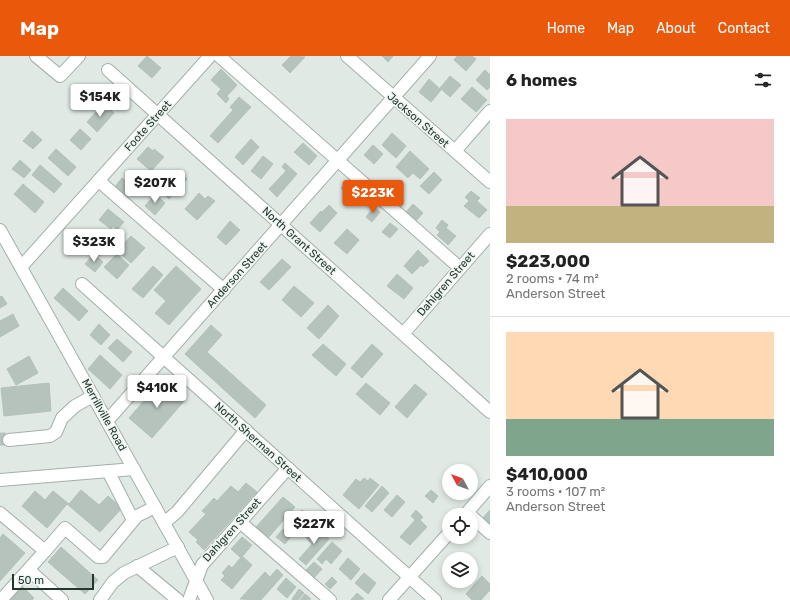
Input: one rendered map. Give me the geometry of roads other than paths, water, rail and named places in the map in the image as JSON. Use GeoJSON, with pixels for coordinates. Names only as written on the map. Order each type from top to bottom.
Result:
{"type":"FeatureCollection","features":[{"type":"Feature","properties":{"kind":"street"},"geometry":{"type":"LineString","coordinates":[[36,56],[60,76],[79,56]]}},
{"type":"Feature","properties":{"kind":"street","name":"Foote Street"},"geometry":{"type":"LineString","coordinates":[[21,267],[210,56]]}},
{"type":"Feature","properties":{"kind":"street"},"geometry":{"type":"LineString","coordinates":[[219,56],[460,268]]}},
{"type":"Feature","properties":{"kind":"street","name":"Jackson Street"},"geometry":{"type":"LineString","coordinates":[[348,56],[490,182]]}},
{"type":"Feature","properties":{"kind":"street","name":"Anderson Street"},"geometry":{"type":"LineString","coordinates":[[107,421],[282,226],[430,56]]}},
{"type":"Feature","properties":{"kind":"street","name":"North Grant Street"},"geometry":{"type":"LineString","coordinates":[[108,70],[490,412]]}},
{"type":"Feature","properties":{"kind":"street"},"geometry":{"type":"LineString","coordinates":[[455,151],[490,111]]}},
{"type":"Feature","properties":{"kind":"street"},"geometry":{"type":"LineString","coordinates":[[99,181],[224,290]]}},
{"type":"Feature","properties":{"kind":"street","name":"Merrillville Road"},"geometry":{"type":"LineString","coordinates":[[0,230],[207,600]]}},
{"type":"Feature","properties":{"kind":"street","name":"Dahlgren Street"},"geometry":{"type":"LineString","coordinates":[[403,334],[490,234]]}},
{"type":"Feature","properties":{"kind":"street","name":"North Sherman Street"},"geometry":{"type":"LineString","coordinates":[[82,284],[434,600]]}},
{"type":"Feature","properties":{"kind":"street"},"geometry":{"type":"LineString","coordinates":[[9,440],[50,436],[56,432],[62,418],[75,406],[93,396]]}},
{"type":"Feature","properties":{"kind":"street"},"geometry":{"type":"LineString","coordinates":[[164,523],[177,512],[246,430]]}},
{"type":"Feature","properties":{"kind":"street","name":"Dahlgren Street"},"geometry":{"type":"LineString","coordinates":[[189,600],[197,582],[202,565],[288,468]]}},
{"type":"Feature","properties":{"kind":"street"},"geometry":{"type":"LineString","coordinates":[[0,480],[134,469]]}},
{"type":"Feature","properties":{"kind":"street"},"geometry":{"type":"LineString","coordinates":[[108,471],[133,520]]}},
{"type":"Feature","properties":{"kind":"street"},"geometry":{"type":"LineString","coordinates":[[473,508],[490,486]]}},
{"type":"Feature","properties":{"kind":"street"},"geometry":{"type":"LineString","coordinates":[[0,600],[25,572],[29,570],[65,528],[98,557],[103,557],[137,516],[155,507]]}},
{"type":"Feature","properties":{"kind":"street"},"geometry":{"type":"LineString","coordinates":[[0,513],[45,551]]}},
{"type":"Feature","properties":{"kind":"street"},"geometry":{"type":"LineString","coordinates":[[240,522],[330,600]]}},
{"type":"Feature","properties":{"kind":"street"},"geometry":{"type":"LineString","coordinates":[[478,523],[490,533]]}},
{"type":"Feature","properties":{"kind":"street"},"geometry":{"type":"LineString","coordinates":[[389,600],[442,541]]}},
{"type":"Feature","properties":{"kind":"street"},"geometry":{"type":"LineString","coordinates":[[100,600],[113,582],[124,573],[178,547]]}},
{"type":"Feature","properties":{"kind":"street"},"geometry":{"type":"LineString","coordinates":[[137,566],[178,600]]}},
{"type":"Feature","properties":{"kind":"street"},"geometry":{"type":"LineString","coordinates":[[29,570],[62,600]]}}]}
